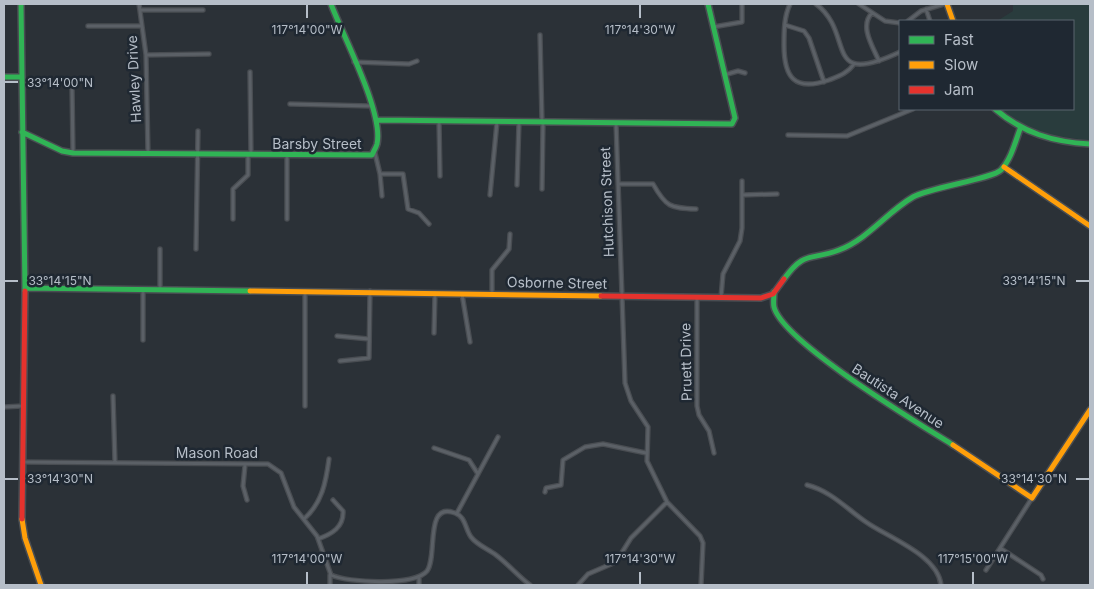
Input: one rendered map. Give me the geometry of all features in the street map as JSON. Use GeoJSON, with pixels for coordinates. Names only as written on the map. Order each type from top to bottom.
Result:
{"type":"FeatureCollection","features":[{"type":"Feature","properties":{"kind":"street"},"geometry":{"type":"LineString","coordinates":[[21,4],[25,288],[22,525],[41,585]]}},
{"type":"Feature","properties":{"kind":"street","name":"Hawley Drive"},"geometry":{"type":"LineString","coordinates":[[139,4],[146,55],[148,153]]}},
{"type":"Feature","properties":{"kind":"street","name":"Barsby Street"},"geometry":{"type":"LineString","coordinates":[[22,132],[62,151],[74,153],[369,155],[375,153],[379,144],[377,120],[331,4]]}},
{"type":"Feature","properties":{"kind":"street"},"geometry":{"type":"LineString","coordinates":[[377,120],[730,125],[734,123],[735,118],[708,4]]}},
{"type":"Feature","properties":{"kind":"street"},"geometry":{"type":"LineString","coordinates":[[713,27],[742,22],[742,4]]}},
{"type":"Feature","properties":{"kind":"street"},"geometry":{"type":"LineString","coordinates":[[790,4],[785,25],[784,64],[789,75],[804,83],[824,82],[842,75],[854,64]]}},
{"type":"Feature","properties":{"kind":"street"},"geometry":{"type":"LineString","coordinates":[[816,4],[828,14],[842,53],[854,64],[863,65],[880,61],[899,52]]}},
{"type":"Feature","properties":{"kind":"street"},"geometry":{"type":"LineString","coordinates":[[859,4],[890,23],[899,24]]}},
{"type":"Feature","properties":{"kind":"street"},"geometry":{"type":"LineString","coordinates":[[910,20],[926,10],[945,4],[952,20]]}},
{"type":"Feature","properties":{"kind":"street"},"geometry":{"type":"LineString","coordinates":[[140,10],[203,10]]}},
{"type":"Feature","properties":{"kind":"street"},"geometry":{"type":"LineString","coordinates":[[926,10],[930,20]]}},
{"type":"Feature","properties":{"kind":"street"},"geometry":{"type":"LineString","coordinates":[[872,13],[866,24],[867,31],[880,61]]}},
{"type":"Feature","properties":{"kind":"street"},"geometry":{"type":"LineString","coordinates":[[785,25],[804,31],[809,38],[824,82]]}},
{"type":"Feature","properties":{"kind":"street"},"geometry":{"type":"LineString","coordinates":[[88,26],[142,26]]}},
{"type":"Feature","properties":{"kind":"street"},"geometry":{"type":"LineString","coordinates":[[540,37],[543,122],[542,189]]}},
{"type":"Feature","properties":{"kind":"street"},"geometry":{"type":"LineString","coordinates":[[146,55],[208,54]]}},
{"type":"Feature","properties":{"kind":"street"},"geometry":{"type":"LineString","coordinates":[[353,62],[409,64],[417,61]]}},
{"type":"Feature","properties":{"kind":"street"},"geometry":{"type":"LineString","coordinates":[[724,74],[738,71],[745,73]]}},
{"type":"Feature","properties":{"kind":"street"},"geometry":{"type":"LineString","coordinates":[[233,219],[233,189],[248,175],[250,72]]}},
{"type":"Feature","properties":{"kind":"street"},"geometry":{"type":"LineString","coordinates":[[4,77],[21,77]]}},
{"type":"Feature","properties":{"kind":"street"},"geometry":{"type":"LineString","coordinates":[[72,87],[74,153]]}},
{"type":"Feature","properties":{"kind":"street"},"geometry":{"type":"LineString","coordinates":[[290,104],[372,106]]}},
{"type":"Feature","properties":{"kind":"street"},"geometry":{"type":"LineString","coordinates":[[788,136],[847,136],[910,110]]}},
{"type":"Feature","properties":{"kind":"street"},"geometry":{"type":"LineString","coordinates":[[996,110],[1020,129],[1054,141],[1090,144]]}},
{"type":"Feature","properties":{"kind":"street"},"geometry":{"type":"LineString","coordinates":[[439,121],[440,176]]}},
{"type":"Feature","properties":{"kind":"street"},"geometry":{"type":"LineString","coordinates":[[490,195],[497,122]]}},
{"type":"Feature","properties":{"kind":"street"},"geometry":{"type":"LineString","coordinates":[[517,185],[519,122]]}},
{"type":"Feature","properties":{"kind":"street","name":"Hutchison Street"},"geometry":{"type":"LineString","coordinates":[[616,123],[625,383],[631,401],[648,427],[647,461],[667,502],[700,536],[702,543],[701,585]]}},
{"type":"Feature","properties":{"kind":"street"},"geometry":{"type":"LineString","coordinates":[[774,292],[796,263],[803,258],[839,250],[860,238],[913,197],[934,189],[991,175],[1004,167],[1020,129]]}},
{"type":"Feature","properties":{"kind":"street"},"geometry":{"type":"LineString","coordinates":[[196,249],[198,131]]}},
{"type":"Feature","properties":{"kind":"street"},"geometry":{"type":"LineString","coordinates":[[375,153],[380,174],[382,196]]}},
{"type":"Feature","properties":{"kind":"street"},"geometry":{"type":"LineString","coordinates":[[287,155],[287,219]]}},
{"type":"Feature","properties":{"kind":"street"},"geometry":{"type":"LineString","coordinates":[[1004,167],[1090,226]]}},
{"type":"Feature","properties":{"kind":"street"},"geometry":{"type":"LineString","coordinates":[[380,174],[403,174],[408,209],[419,213],[429,224]]}},
{"type":"Feature","properties":{"kind":"street"},"geometry":{"type":"LineString","coordinates":[[721,297],[723,274],[740,241],[742,228],[742,180]]}},
{"type":"Feature","properties":{"kind":"street"},"geometry":{"type":"LineString","coordinates":[[618,184],[653,184],[669,206],[696,209]]}},
{"type":"Feature","properties":{"kind":"street"},"geometry":{"type":"LineString","coordinates":[[742,195],[777,194]]}},
{"type":"Feature","properties":{"kind":"street"},"geometry":{"type":"LineString","coordinates":[[492,294],[492,270],[509,249],[510,234]]}},
{"type":"Feature","properties":{"kind":"street"},"geometry":{"type":"LineString","coordinates":[[160,250],[160,289]]}},
{"type":"Feature","properties":{"kind":"street","name":"Osborne Street"},"geometry":{"type":"LineString","coordinates":[[25,288],[305,290],[761,298],[774,292]]}},
{"type":"Feature","properties":{"kind":"street"},"geometry":{"type":"LineString","coordinates":[[143,289],[143,340]]}},
{"type":"Feature","properties":{"kind":"street"},"geometry":{"type":"LineString","coordinates":[[305,290],[305,406]]}},
{"type":"Feature","properties":{"kind":"street"},"geometry":{"type":"LineString","coordinates":[[340,361],[369,358],[370,291]]}},
{"type":"Feature","properties":{"kind":"street","name":"Bautista Avenue"},"geometry":{"type":"LineString","coordinates":[[774,292],[774,307],[789,329],[825,360],[1032,498]]}},
{"type":"Feature","properties":{"kind":"street"},"geometry":{"type":"LineString","coordinates":[[434,333],[435,293]]}},
{"type":"Feature","properties":{"kind":"street"},"geometry":{"type":"LineString","coordinates":[[462,293],[470,342]]}},
{"type":"Feature","properties":{"kind":"street","name":"Pruett Drive"},"geometry":{"type":"LineString","coordinates":[[697,297],[697,406],[700,416],[709,431],[714,453]]}},
{"type":"Feature","properties":{"kind":"street"},"geometry":{"type":"LineString","coordinates":[[337,336],[369,339]]}},
{"type":"Feature","properties":{"kind":"street"},"geometry":{"type":"LineString","coordinates":[[113,396],[115,463]]}},
{"type":"Feature","properties":{"kind":"street"},"geometry":{"type":"LineString","coordinates":[[4,407],[23,406]]}},
{"type":"Feature","properties":{"kind":"street"},"geometry":{"type":"LineString","coordinates":[[986,570],[1090,410]]}},
{"type":"Feature","properties":{"kind":"street"},"geometry":{"type":"LineString","coordinates":[[457,513],[498,437]]}},
{"type":"Feature","properties":{"kind":"street"},"geometry":{"type":"LineString","coordinates":[[545,492],[546,488],[561,485],[563,460],[585,447],[612,444],[646,452]]}},
{"type":"Feature","properties":{"kind":"street"},"geometry":{"type":"LineString","coordinates":[[434,448],[469,460],[479,475]]}},
{"type":"Feature","properties":{"kind":"street"},"geometry":{"type":"LineString","coordinates":[[304,518],[312,512],[322,493],[329,459]]}},
{"type":"Feature","properties":{"kind":"street","name":"Mason Road"},"geometry":{"type":"LineString","coordinates":[[22,462],[268,464],[281,473],[289,498],[318,540],[330,574],[330,585]]}},
{"type":"Feature","properties":{"kind":"street"},"geometry":{"type":"LineString","coordinates":[[245,465],[244,486],[246,500]]}},
{"type":"Feature","properties":{"kind":"street"},"geometry":{"type":"LineString","coordinates":[[807,485],[821,489],[866,522],[916,552],[936,572],[941,585]]}},
{"type":"Feature","properties":{"kind":"street"},"geometry":{"type":"LineString","coordinates":[[318,540],[336,531],[342,520],[343,511],[333,500]]}},
{"type":"Feature","properties":{"kind":"street"},"geometry":{"type":"LineString","coordinates":[[578,585],[588,574],[616,562],[631,538],[667,502]]}},
{"type":"Feature","properties":{"kind":"street"},"geometry":{"type":"LineString","coordinates":[[330,574],[337,578],[368,580],[406,581],[419,578],[426,572],[432,560],[433,525],[435,519],[443,513],[457,513],[463,518],[472,538],[503,560],[530,585]]}},
{"type":"Feature","properties":{"kind":"street"},"geometry":{"type":"LineString","coordinates":[[1000,548],[1043,579]]}},
{"type":"Feature","properties":{"kind":"street"},"geometry":{"type":"LineString","coordinates":[[419,578],[419,585]]}},
{"type":"Feature","properties":{"kind":"shaded area"},"geometry":{"type":"Polygon","coordinates":[[[1013,4],[1090,4],[1090,140],[1041,132],[1029,128],[998,110],[1074,110],[1074,20],[999,20],[1013,11],[1013,4]]]}},
{"type":"Feature","properties":{"kind":"traffic: fast"},"geometry":{"type":"LineString","coordinates":[[21,4],[25,291]]}},
{"type":"Feature","properties":{"kind":"traffic: fast"},"geometry":{"type":"LineString","coordinates":[[22,132],[62,151],[73,153],[372,155],[377,144],[378,130],[369,95],[331,4]]}},
{"type":"Feature","properties":{"kind":"traffic: fast"},"geometry":{"type":"LineString","coordinates":[[377,120],[732,124],[735,118],[708,4]]}},
{"type":"Feature","properties":{"kind":"traffic: fast"},"geometry":{"type":"LineString","coordinates":[[4,77],[21,77]]}},
{"type":"Feature","properties":{"kind":"traffic: fast"},"geometry":{"type":"LineString","coordinates":[[996,110],[1016,124],[1039,135],[1063,141],[1090,144]]}},
{"type":"Feature","properties":{"kind":"traffic: fast"},"geometry":{"type":"LineString","coordinates":[[784,279],[803,260],[839,250],[859,239],[913,197],[986,177],[1001,170],[1010,156],[1020,129]]}},
{"type":"Feature","properties":{"kind":"traffic: fast"},"geometry":{"type":"LineString","coordinates":[[25,288],[250,291]]}},
{"type":"Feature","properties":{"kind":"traffic: fast"},"geometry":{"type":"LineString","coordinates":[[774,292],[774,307],[783,322],[801,340],[854,381],[953,445]]}},
{"type":"Feature","properties":{"kind":"traffic: slow"},"geometry":{"type":"LineString","coordinates":[[947,4],[953,20]]}},
{"type":"Feature","properties":{"kind":"traffic: slow"},"geometry":{"type":"LineString","coordinates":[[1004,167],[1090,226]]}},
{"type":"Feature","properties":{"kind":"traffic: slow"},"geometry":{"type":"LineString","coordinates":[[250,291],[601,296]]}},
{"type":"Feature","properties":{"kind":"traffic: slow"},"geometry":{"type":"LineString","coordinates":[[953,445],[1032,498],[1090,410]]}},
{"type":"Feature","properties":{"kind":"traffic: slow"},"geometry":{"type":"LineString","coordinates":[[22,519],[25,538],[41,585]]}},
{"type":"Feature","properties":{"kind":"traffic: jam"},"geometry":{"type":"LineString","coordinates":[[601,296],[761,298],[773,294],[784,279]]}},
{"type":"Feature","properties":{"kind":"traffic: jam"},"geometry":{"type":"LineString","coordinates":[[22,519],[25,291]]}}]}
